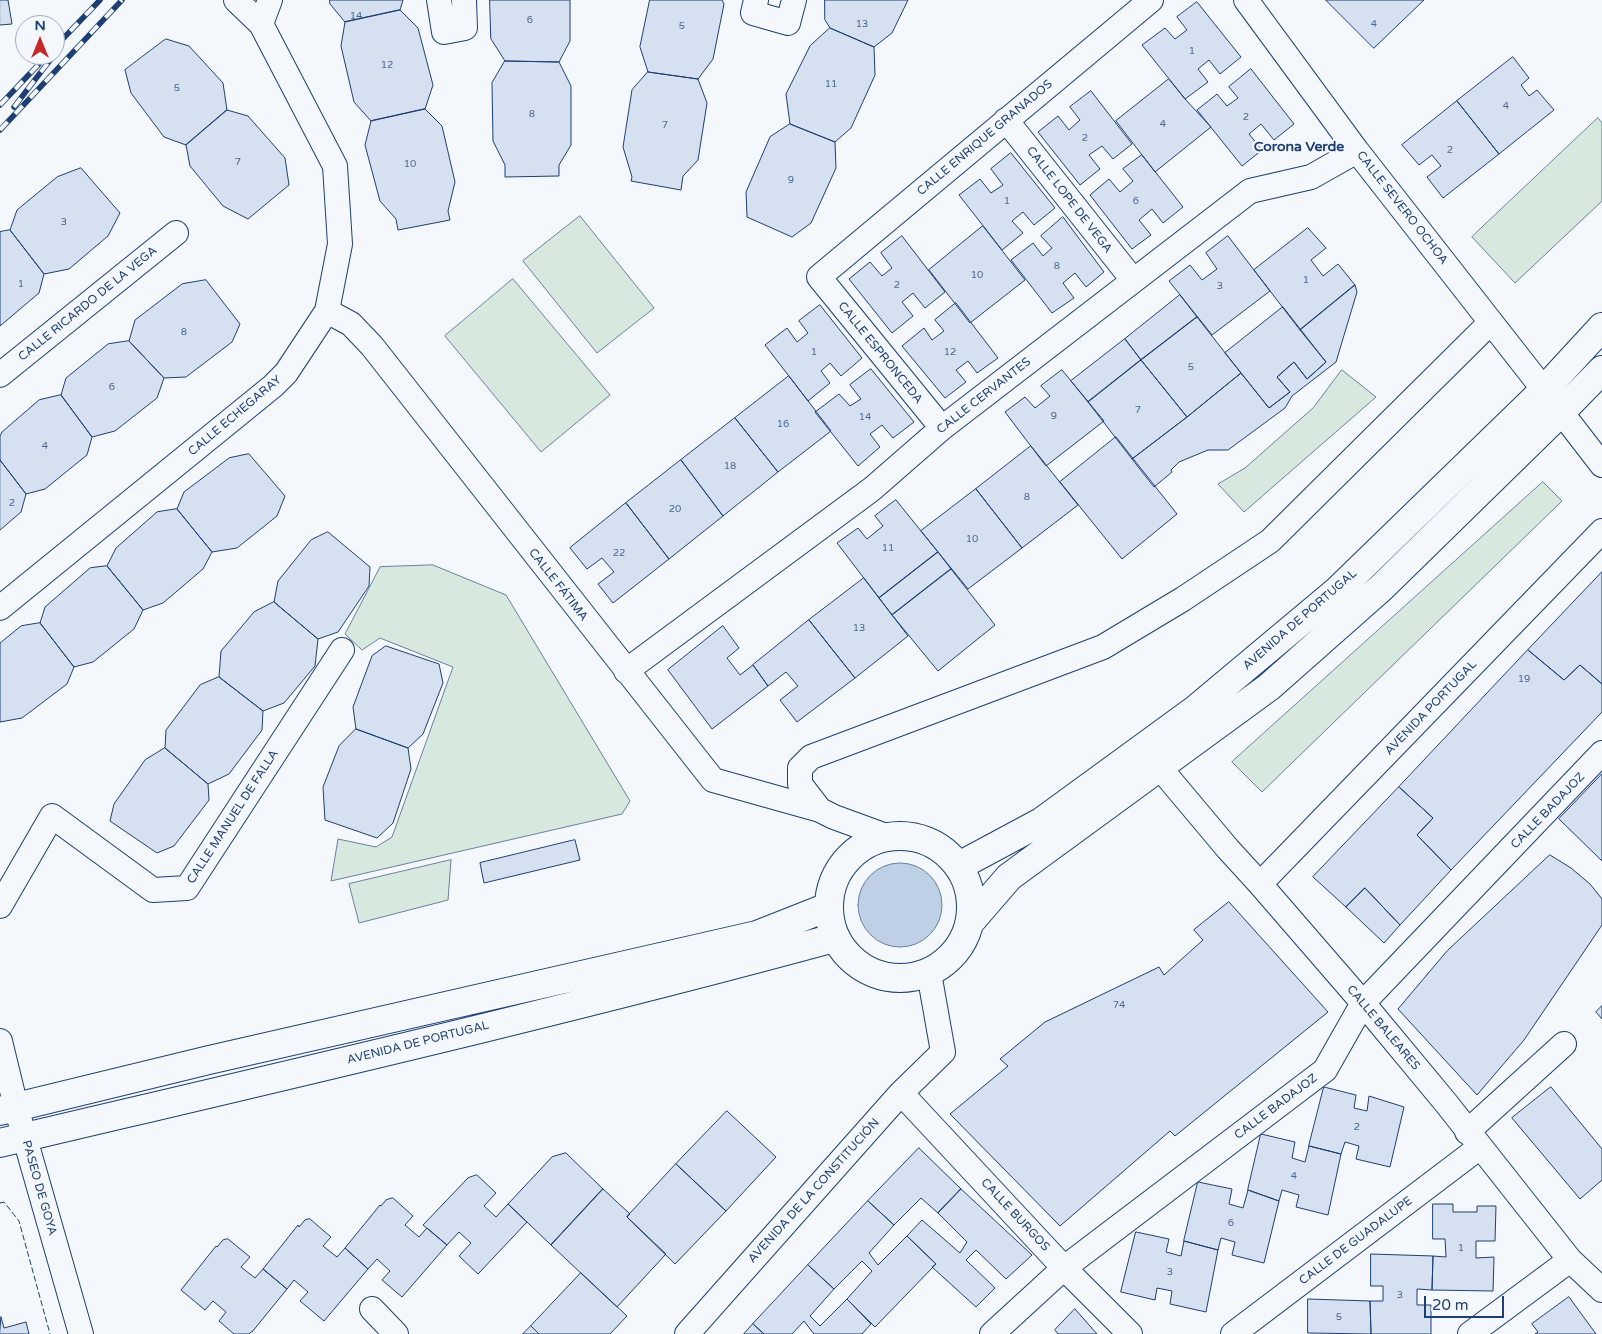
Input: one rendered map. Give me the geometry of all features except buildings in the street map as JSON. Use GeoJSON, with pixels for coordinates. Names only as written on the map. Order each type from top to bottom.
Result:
{"type":"FeatureCollection","features":[{"type":"Feature","properties":{"kind":"main road","name":"AVENIDA DE PORTUGAL"},"geometry":{"type":"LineString","coordinates":[[959,866],[1041,822],[1183,720],[1336,591],[1544,390],[1602,327]]}},
{"type":"Feature","properties":{"kind":"main road"},"geometry":{"type":"LineString","coordinates":[[971,921],[972,899],[967,882],[959,866],[946,852],[931,843],[910,836],[886,836],[860,847],[846,858],[833,880],[828,907],[834,938],[849,958],[871,973],[901,979],[929,973],[950,959],[960,946],[971,921],[1009,877],[1269,687],[1373,594],[1602,370]]}},
{"type":"Feature","properties":{"kind":"main road"},"geometry":{"type":"LineString","coordinates":[[8,1109],[218,1058],[757,935],[828,907]]}},
{"type":"Feature","properties":{"kind":"main road","name":"AVENIDA DE PORTUGAL"},"geometry":{"type":"LineString","coordinates":[[12,1140],[319,1068],[760,959],[834,938]]}},
{"type":"Feature","properties":{"kind":"street","name":"CALLE ECHEGARAY"},"geometry":{"type":"LineString","coordinates":[[0,608],[273,386],[286,373],[327,311],[340,244],[335,166],[261,24],[236,0]]}},
{"type":"Feature","properties":{"kind":"street"},"geometry":{"type":"LineString","coordinates":[[261,24],[270,0]]}},
{"type":"Feature","properties":{"kind":"street"},"geometry":{"type":"LineString","coordinates":[[439,0],[444,32],[465,28],[464,0]]}},
{"type":"Feature","properties":{"kind":"street"},"geometry":{"type":"LineString","coordinates":[[756,0],[753,13],[788,23],[794,0]]}},
{"type":"Feature","properties":{"kind":"street","name":"CALLE ENRIQUE GRANADOS"},"geometry":{"type":"LineString","coordinates":[[819,277],[1151,0]]}},
{"type":"Feature","properties":{"kind":"street","name":"CALLE SEVERO OCHOA"},"geometry":{"type":"LineString","coordinates":[[1246,0],[1357,151],[1544,390]]}},
{"type":"Feature","properties":{"kind":"street","name":"CALLE LOPE DE VEGA"},"geometry":{"type":"LineString","coordinates":[[1006,120],[1133,280]]}},
{"type":"Feature","properties":{"kind":"street","name":"CALLE CERVANTES"},"geometry":{"type":"LineString","coordinates":[[626,671],[872,489],[942,428],[1250,191],[1311,177],[1357,151]]}},
{"type":"Feature","properties":{"kind":"street","name":"CALLE RICARDO DE LA VEGA"},"geometry":{"type":"LineString","coordinates":[[0,375],[176,233]]}},
{"type":"Feature","properties":{"kind":"street","name":"CALLE ESPRONCEDA"},"geometry":{"type":"LineString","coordinates":[[819,277],[942,428]]}},
{"type":"Feature","properties":{"kind":"street","name":"CALLE FÁTIMA"},"geometry":{"type":"LineString","coordinates":[[327,311],[351,324],[372,346],[713,780],[820,810]]}},
{"type":"Feature","properties":{"kind":"street"},"geometry":{"type":"LineString","coordinates":[[886,836],[820,810],[800,784],[800,768],[810,757],[1103,647],[1183,598],[1270,541],[1490,323]]}},
{"type":"Feature","properties":{"kind":"street"},"geometry":{"type":"LineString","coordinates":[[1561,412],[1602,465]]}},
{"type":"Feature","properties":{"kind":"street","name":"AVENIDA PORTUGAL"},"geometry":{"type":"LineString","coordinates":[[1260,884],[1602,531]]}},
{"type":"Feature","properties":{"kind":"street","name":"CALLE MANUEL DE FALLA"},"geometry":{"type":"LineString","coordinates":[[0,906],[52,816],[154,890],[187,888],[342,650]]}},
{"type":"Feature","properties":{"kind":"street","name":"CALLE BADAJOZ"},"geometry":{"type":"LineString","coordinates":[[992,1334],[1064,1268],[1325,1070],[1363,1003],[1602,753]]}},
{"type":"Feature","properties":{"kind":"street","name":"CALLE BALEARES"},"geometry":{"type":"LineString","coordinates":[[1160,768],[1363,1003],[1446,1103],[1570,1260],[1602,1290]]}},
{"type":"Feature","properties":{"kind":"street","name":"AVENIDA DE LA CONSTITUCIÓN"},"geometry":{"type":"LineString","coordinates":[[687,1334],[901,1093],[943,1052],[929,973]]}},
{"type":"Feature","properties":{"kind":"street","name":"PASEO DE GOYA"},"geometry":{"type":"LineString","coordinates":[[0,1041],[12,1140],[81,1334]]}},
{"type":"Feature","properties":{"kind":"street","name":"CALLE DE GUADALUPE"},"geometry":{"type":"LineString","coordinates":[[1233,1334],[1474,1140],[1564,1044]]}},
{"type":"Feature","properties":{"kind":"street","name":"CALLE BURGOS"},"geometry":{"type":"LineString","coordinates":[[901,1093],[1064,1268],[1130,1334]]}},
{"type":"Feature","properties":{"kind":"street"},"geometry":{"type":"LineString","coordinates":[[1470,1334],[1570,1260]]}},
{"type":"Feature","properties":{"kind":"street"},"geometry":{"type":"LineString","coordinates":[[372,1309],[396,1334]]}},
{"type":"Feature","properties":{"kind":"shaded area"},"geometry":{"type":"Polygon","coordinates":[[[1598,118],[1602,123],[1602,201],[1515,283],[1472,237],[1598,118]]]}},
{"type":"Feature","properties":{"kind":"shaded area"},"geometry":{"type":"Polygon","coordinates":[[[580,216],[654,308],[597,353],[523,261],[580,216]]]}},
{"type":"Feature","properties":{"kind":"shaded area"},"geometry":{"type":"Polygon","coordinates":[[[513,279],[610,395],[541,452],[445,336],[513,279]]]}},
{"type":"Feature","properties":{"kind":"shaded area"},"geometry":{"type":"Polygon","coordinates":[[[1342,370],[1376,397],[1244,512],[1218,484],[1245,468],[1313,408],[1342,370]]]}},
{"type":"Feature","properties":{"kind":"shaded area"},"geometry":{"type":"Polygon","coordinates":[[[1543,482],[1562,501],[1262,792],[1232,762],[1543,482]]]}},
{"type":"Feature","properties":{"kind":"shaded area"},"geometry":{"type":"Polygon","coordinates":[[[433,565],[506,595],[630,801],[622,814],[331,881],[338,839],[376,847],[392,837],[453,667],[380,638],[362,650],[345,634],[380,567],[433,565]]]}},
{"type":"Feature","properties":{"kind":"shaded area"},"geometry":{"type":"Polygon","coordinates":[[[451,860],[448,900],[359,923],[349,884],[451,860]]]}},
{"type":"Feature","properties":{"kind":"water"},"geometry":{"type":"Polygon","coordinates":[[[900,863],[916,866],[930,875],[939,889],[942,905],[939,921],[930,935],[916,944],[900,947],[884,944],[870,935],[861,921],[858,905],[861,889],[870,875],[884,866],[900,863]]]}},
{"type":"Feature","properties":{"kind":"railway"},"geometry":{"type":"LineString","coordinates":[[65,37],[100,0]]}},
{"type":"Feature","properties":{"kind":"railway"},"geometry":{"type":"LineString","coordinates":[[0,130],[122,0]]}},
{"type":"Feature","properties":{"kind":"railway"},"geometry":{"type":"LineString","coordinates":[[0,105],[38,65]]}},
{"type":"Feature","properties":{"kind":"railway"},"geometry":{"type":"LineString","coordinates":[[14,107],[46,65]]}},
{"type":"Feature","properties":{"kind":"fence"},"geometry":{"type":"LineString","coordinates":[[0,1203],[4,1202],[19,1221],[50,1334]]}},
{"type":"Feature","properties":{"kind":"district","name":"Corona Verde"},"geometry":{"type":"Point","coordinates":[1299,147]}}]}
